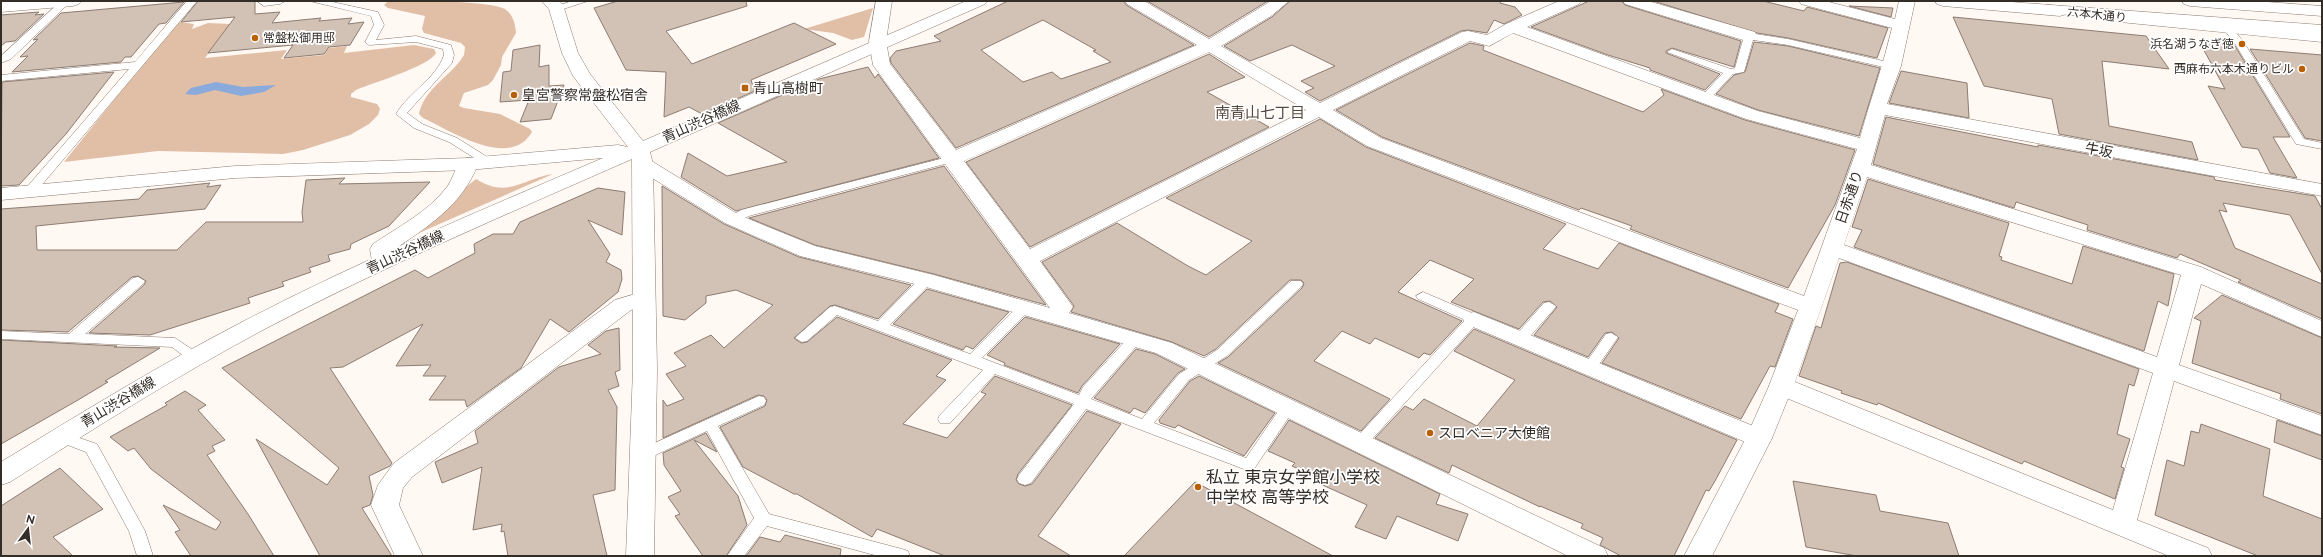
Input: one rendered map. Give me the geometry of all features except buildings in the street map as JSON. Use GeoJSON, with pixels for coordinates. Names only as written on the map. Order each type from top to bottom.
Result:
{"type":"FeatureCollection","features":[{"type":"Feature","properties":{"kind":"main road"},"geometry":{"type":"LineString","coordinates":[[1,7],[69,1]]}},
{"type":"Feature","properties":{"kind":"main road"},"geometry":{"type":"LineString","coordinates":[[884,1],[878,29],[877,54],[882,65],[1062,307],[1056,316]]}},
{"type":"Feature","properties":{"kind":"main road","name":"青山渋谷橋線"},"geometry":{"type":"LineString","coordinates":[[1,475],[125,397],[194,357],[254,325],[383,261],[641,156],[828,66],[979,1]]}},
{"type":"Feature","properties":{"kind":"main road"},"geometry":{"type":"LineString","coordinates":[[1133,1],[1374,142],[1811,307]]}},
{"type":"Feature","properties":{"kind":"main road"},"geometry":{"type":"LineString","coordinates":[[952,159],[1210,46],[1266,13],[1281,1]]}},
{"type":"Feature","properties":{"kind":"main road"},"geometry":{"type":"LineString","coordinates":[[1027,259],[1468,36],[1489,41],[1512,26],[1573,1]]}},
{"type":"Feature","properties":{"kind":"main road"},"geometry":{"type":"LineString","coordinates":[[1631,1],[1749,36]]}},
{"type":"Feature","properties":{"kind":"main road"},"geometry":{"type":"LineString","coordinates":[[1807,1],[1902,26]]}},
{"type":"Feature","properties":{"kind":"main road"},"geometry":{"type":"LineString","coordinates":[[1943,1],[2037,9]]}},
{"type":"Feature","properties":{"kind":"main road"},"geometry":{"type":"LineString","coordinates":[[2058,1],[2322,20]]}},
{"type":"Feature","properties":{"kind":"main road"},"geometry":{"type":"LineString","coordinates":[[2190,1],[2322,10]]}},
{"type":"Feature","properties":{"kind":"main road"},"geometry":{"type":"LineString","coordinates":[[2213,1],[2322,10]]}},
{"type":"Feature","properties":{"kind":"main road"},"geometry":{"type":"LineString","coordinates":[[2302,1],[2322,2]]}},
{"type":"Feature","properties":{"kind":"main road","name":"日赤通り"},"geometry":{"type":"LineString","coordinates":[[1698,556],[1759,438],[1781,386],[1811,307],[1868,146],[1877,108],[1892,66],[1907,3]]}},
{"type":"Feature","properties":{"kind":"main road"},"geometry":{"type":"LineString","coordinates":[[554,5],[570,53],[582,76],[641,156],[732,219],[808,251],[926,280],[1025,307],[1164,348],[1594,556]]}},
{"type":"Feature","properties":{"kind":"main road","name":"六本木通り"},"geometry":{"type":"LineString","coordinates":[[2037,9],[2161,14],[2322,25]]}},
{"type":"Feature","properties":{"kind":"main road","name":"六本木通り"},"geometry":{"type":"LineString","coordinates":[[2037,9],[2322,37]]}},
{"type":"Feature","properties":{"kind":"main road"},"geometry":{"type":"LineString","coordinates":[[1512,26],[1752,115],[1868,146]]}},
{"type":"Feature","properties":{"kind":"main road"},"geometry":{"type":"LineString","coordinates":[[2222,26],[2322,30]]}},
{"type":"Feature","properties":{"kind":"main road","name":"牛坂"},"geometry":{"type":"LineString","coordinates":[[1877,108],[2322,191]]}},
{"type":"Feature","properties":{"kind":"main road"},"geometry":{"type":"LineString","coordinates":[[1,194],[236,172],[641,156]]}},
{"type":"Feature","properties":{"kind":"main road"},"geometry":{"type":"LineString","coordinates":[[640,556],[644,369],[641,156]]}},
{"type":"Feature","properties":{"kind":"main road"},"geometry":{"type":"LineString","coordinates":[[383,261],[381,249],[452,195],[462,181],[468,164]]}},
{"type":"Feature","properties":{"kind":"main road"},"geometry":{"type":"LineString","coordinates":[[1860,168],[2193,272],[2322,330]]}},
{"type":"Feature","properties":{"kind":"main road"},"geometry":{"type":"LineString","coordinates":[[1832,248],[2322,426]]}},
{"type":"Feature","properties":{"kind":"main road"},"geometry":{"type":"LineString","coordinates":[[2122,525],[2193,272]]}},
{"type":"Feature","properties":{"kind":"main road"},"geometry":{"type":"LineString","coordinates":[[409,556],[385,505],[391,485],[403,470],[623,305],[642,299]]}},
{"type":"Feature","properties":{"kind":"main road"},"geometry":{"type":"LineString","coordinates":[[1474,319],[1759,438]]}},
{"type":"Feature","properties":{"kind":"main road"},"geometry":{"type":"LineString","coordinates":[[1781,386],[2198,556]]}},
{"type":"Feature","properties":{"kind":"lane"},"geometry":{"type":"LineString","coordinates":[[1,60],[7,57],[69,1]]}},
{"type":"Feature","properties":{"kind":"lane"},"geometry":{"type":"LineString","coordinates":[[31,190],[136,64],[192,1]]}},
{"type":"Feature","properties":{"kind":"lane"},"geometry":{"type":"LineString","coordinates":[[262,1],[280,1]]}},
{"type":"Feature","properties":{"kind":"lane"},"geometry":{"type":"LineString","coordinates":[[316,1],[374,14],[379,25],[370,42],[372,43],[416,39],[447,47],[450,57],[446,66],[408,102],[401,114],[418,126],[453,140],[488,162]]}},
{"type":"Feature","properties":{"kind":"lane"},"geometry":{"type":"LineString","coordinates":[[554,5],[582,1]]}},
{"type":"Feature","properties":{"kind":"lane"},"geometry":{"type":"LineString","coordinates":[[2222,26],[2238,41],[2300,142],[2322,146]]}},
{"type":"Feature","properties":{"kind":"lane"},"geometry":{"type":"LineString","coordinates":[[1672,52],[1730,72],[1740,70],[1749,36],[1788,42],[1892,66]]}},
{"type":"Feature","properties":{"kind":"lane"},"geometry":{"type":"LineString","coordinates":[[1,78],[136,64]]}},
{"type":"Feature","properties":{"kind":"lane"},"geometry":{"type":"LineString","coordinates":[[1705,98],[1730,72]]}},
{"type":"Feature","properties":{"kind":"lane"},"geometry":{"type":"LineString","coordinates":[[732,219],[745,213],[952,159]]}},
{"type":"Feature","properties":{"kind":"lane"},"geometry":{"type":"LineString","coordinates":[[880,327],[926,280]]}},
{"type":"Feature","properties":{"kind":"lane"},"geometry":{"type":"LineString","coordinates":[[74,337],[138,281]]}},
{"type":"Feature","properties":{"kind":"lane"},"geometry":{"type":"LineString","coordinates":[[1144,426],[1184,377],[1222,353],[1296,284]]}},
{"type":"Feature","properties":{"kind":"lane"},"geometry":{"type":"LineString","coordinates":[[1360,443],[1474,319],[1423,296]]}},
{"type":"Feature","properties":{"kind":"lane"},"geometry":{"type":"LineString","coordinates":[[1521,338],[1548,306]]}},
{"type":"Feature","properties":{"kind":"lane"},"geometry":{"type":"LineString","coordinates":[[972,360],[1025,307]]}},
{"type":"Feature","properties":{"kind":"lane"},"geometry":{"type":"LineString","coordinates":[[802,338],[834,310],[972,360],[1249,465],[1288,408]]}},
{"type":"Feature","properties":{"kind":"lane"},"geometry":{"type":"LineString","coordinates":[[1,335],[74,337],[175,343],[194,357]]}},
{"type":"Feature","properties":{"kind":"lane"},"geometry":{"type":"LineString","coordinates":[[1590,367],[1611,337]]}},
{"type":"Feature","properties":{"kind":"lane"},"geometry":{"type":"LineString","coordinates":[[1026,479],[1082,402],[1088,391],[1135,339]]}},
{"type":"Feature","properties":{"kind":"lane"},"geometry":{"type":"LineString","coordinates":[[945,419],[993,368]]}},
{"type":"Feature","properties":{"kind":"lane"},"geometry":{"type":"LineString","coordinates":[[642,455],[759,401]]}},
{"type":"Feature","properties":{"kind":"lane"},"geometry":{"type":"LineString","coordinates":[[710,424],[763,519],[902,556]]}},
{"type":"Feature","properties":{"kind":"lane"},"geometry":{"type":"LineString","coordinates":[[62,437],[92,448],[137,531],[145,556]]}},
{"type":"Feature","properties":{"kind":"lane"},"geometry":{"type":"LineString","coordinates":[[735,556],[763,519]]}},
{"type":"Feature","properties":{"kind":"shaded area"},"geometry":{"type":"Polygon","coordinates":[[[388,1],[431,1],[482,4],[496,6],[508,11],[513,20],[516,33],[502,57],[501,65],[493,80],[488,85],[464,93],[459,106],[500,114],[530,129],[532,132],[522,143],[510,148],[495,148],[480,144],[449,131],[423,118],[419,114],[430,91],[460,61],[464,55],[465,47],[461,43],[424,33],[422,29],[425,16],[388,8],[384,5],[388,1]]]}},
{"type":"Feature","properties":{"kind":"shaded area"},"geometry":{"type":"Polygon","coordinates":[[[873,8],[864,37],[852,40],[833,33],[804,29],[873,8]]]}},
{"type":"Feature","properties":{"kind":"shaded area"},"geometry":{"type":"Polygon","coordinates":[[[180,22],[194,24],[192,29],[208,23],[230,24],[205,58],[287,50],[281,59],[324,55],[329,48],[347,46],[344,53],[414,45],[434,49],[436,53],[431,58],[412,69],[356,90],[351,94],[351,97],[377,104],[380,109],[378,115],[369,124],[350,135],[303,150],[283,154],[158,151],[64,162],[174,25],[180,22]]]}},
{"type":"Feature","properties":{"kind":"shaded area"},"geometry":{"type":"Polygon","coordinates":[[[553,174],[419,233],[412,230],[476,179],[487,185],[506,188],[542,176],[553,174]]]}},
{"type":"Feature","properties":{"kind":"water"},"geometry":{"type":"Polygon","coordinates":[[[216,82],[243,87],[276,85],[264,92],[241,96],[215,90],[196,95],[185,94],[191,88],[216,82]]]}},
{"type":"Feature","properties":{"kind":"place","name":"常盤松御用邸"},"geometry":{"type":"Point","coordinates":[255,38]}},
{"type":"Feature","properties":{"kind":"place","name":"浜名湖うなぎ徳"},"geometry":{"type":"Point","coordinates":[2242,44]}},
{"type":"Feature","properties":{"kind":"place","name":"西麻布六本木通りビル"},"geometry":{"type":"Point","coordinates":[2302,69]}},
{"type":"Feature","properties":{"kind":"place","name":"青山高樹町"},"geometry":{"type":"Point","coordinates":[745,88]}},
{"type":"Feature","properties":{"kind":"place","name":"皇宮警察常盤松宿舎"},"geometry":{"type":"Point","coordinates":[514,95]}},
{"type":"Feature","properties":{"kind":"place","name":"スロベニア大使館"},"geometry":{"type":"Point","coordinates":[1430,433]}},
{"type":"Feature","properties":{"kind":"place","name":"私立 東京女学館小学校 中学校 高等学校"},"geometry":{"type":"Point","coordinates":[1198,487]}},
{"type":"Feature","properties":{"kind":"district","name":"南青山七丁目"},"geometry":{"type":"Point","coordinates":[1260,113]}}]}
